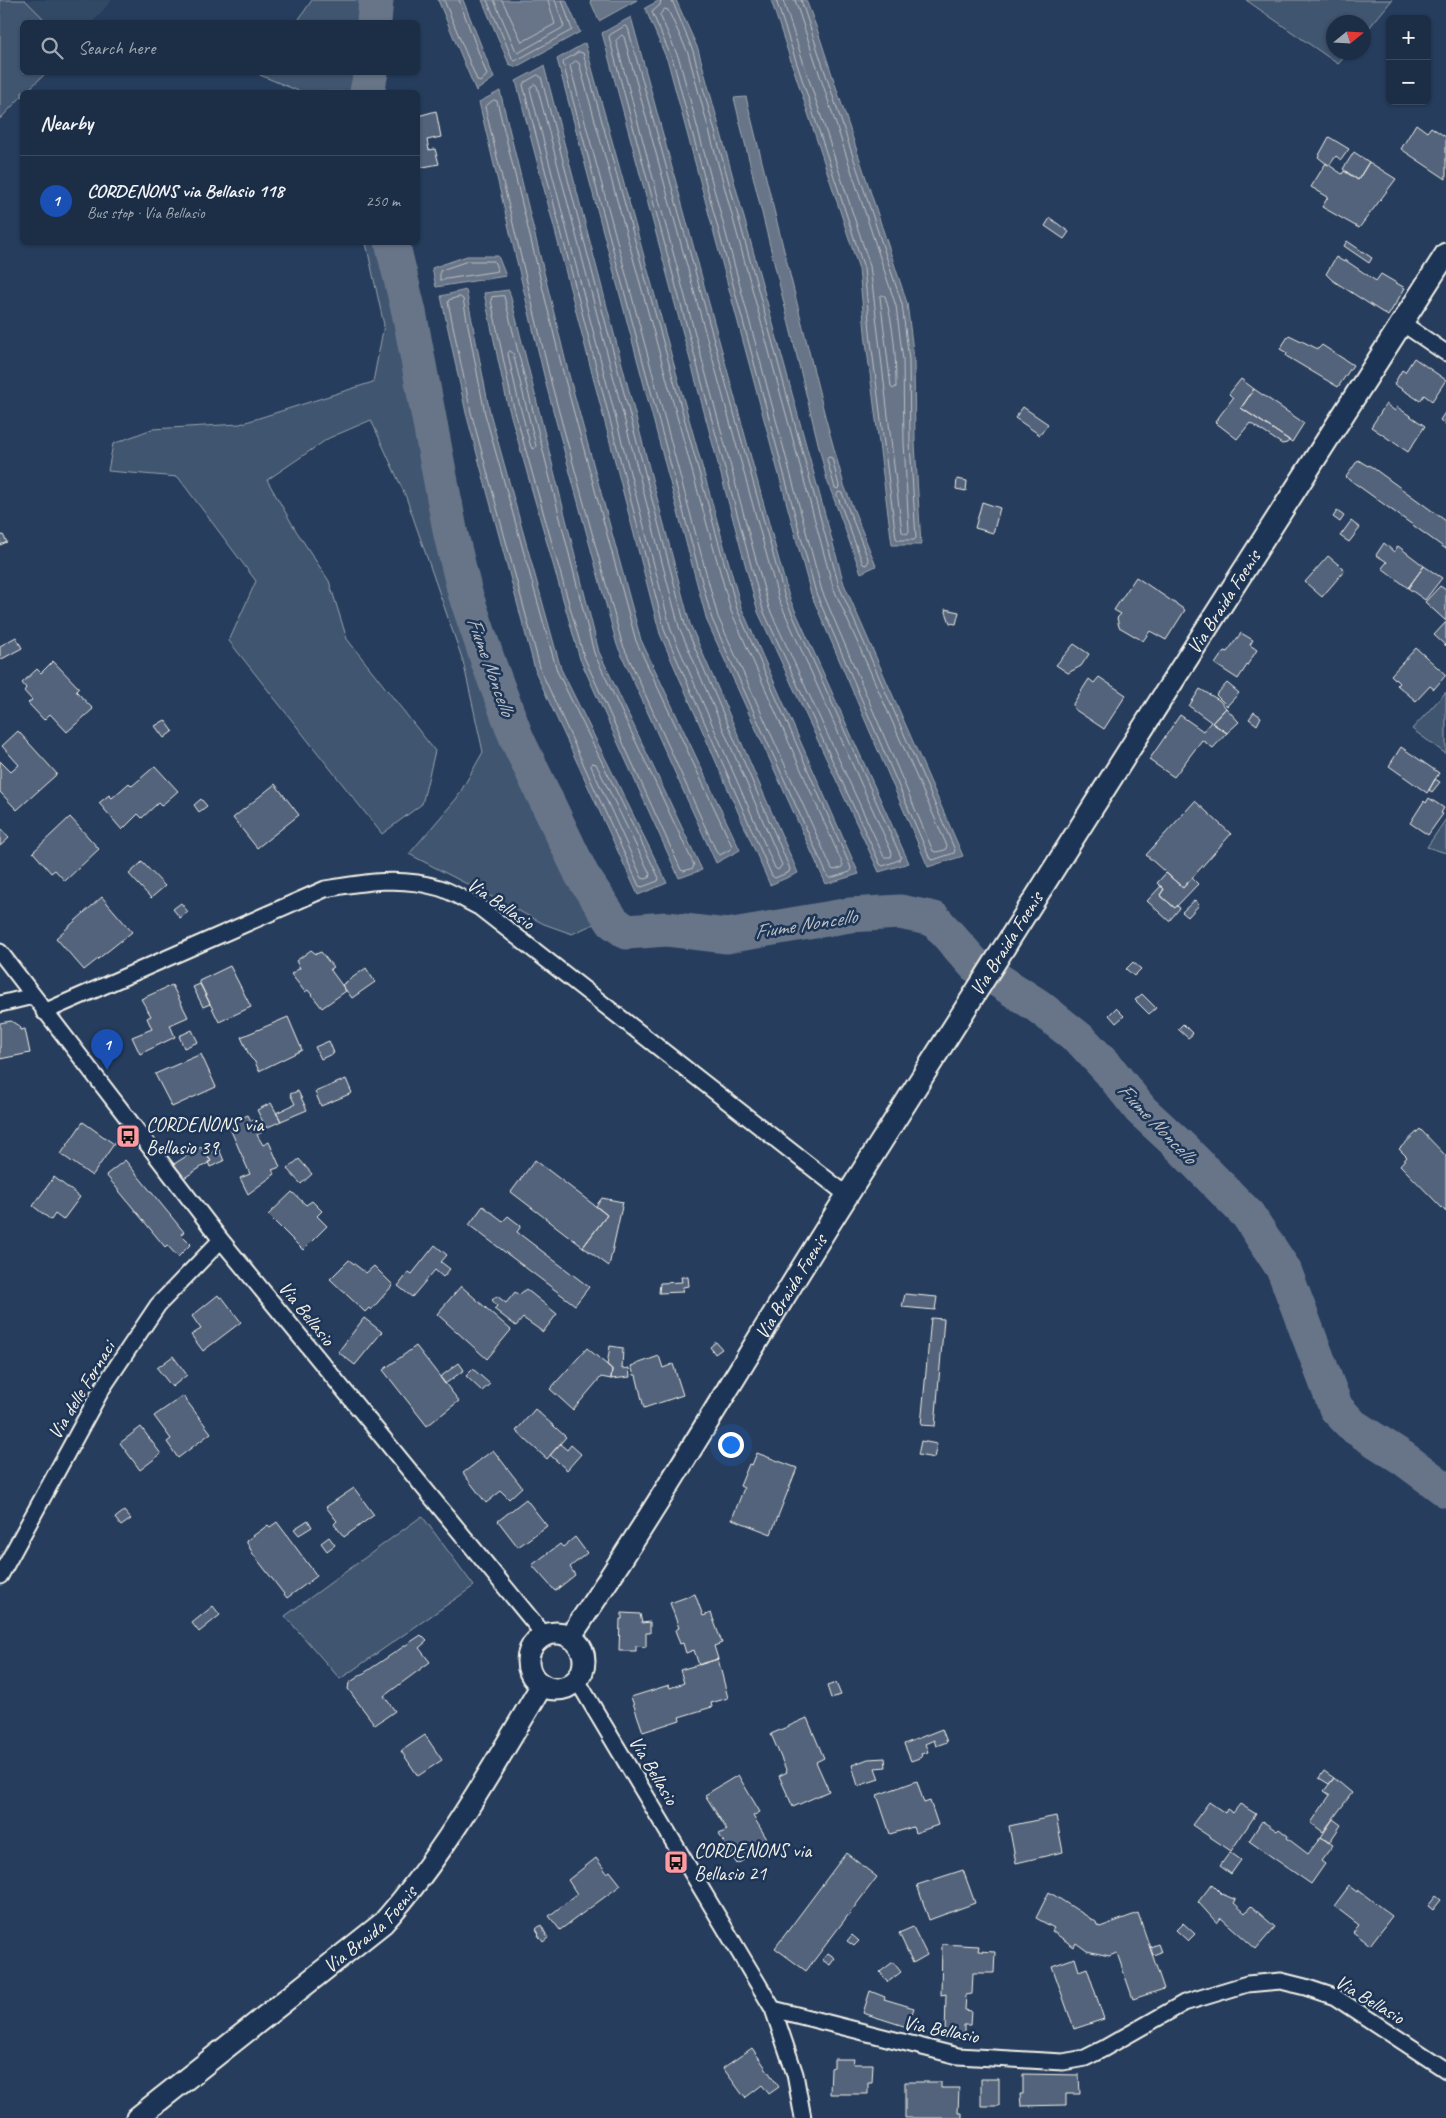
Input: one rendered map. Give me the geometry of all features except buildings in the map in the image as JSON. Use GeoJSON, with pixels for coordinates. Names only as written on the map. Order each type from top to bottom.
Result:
{"type":"FeatureCollection","features":[{"type":"Feature","properties":{"kind":"street","name":"Via Braida Foenis"},"geometry":{"type":"LineString","coordinates":[[570,1637],[737,1375],[847,1195],[1105,785],[1446,254]]}},
{"type":"Feature","properties":{"kind":"street"},"geometry":{"type":"LineString","coordinates":[[1402,323],[1446,353]]}},
{"type":"Feature","properties":{"kind":"street","name":"Via Bellasio"},"geometry":{"type":"LineString","coordinates":[[44,1012],[325,889],[372,880],[407,882],[441,888],[479,907],[847,1195]]}},
{"type":"Feature","properties":{"kind":"street","name":"Via Bellasio"},"geometry":{"type":"LineString","coordinates":[[0,952],[44,1012],[221,1240],[545,1636]]}},
{"type":"Feature","properties":{"kind":"street"},"geometry":{"type":"LineString","coordinates":[[0,1004],[33,996]]}},
{"type":"Feature","properties":{"kind":"street","name":"Via delle Fornaci"},"geometry":{"type":"LineString","coordinates":[[0,1576],[103,1387],[158,1305],[221,1240]]}},
{"type":"Feature","properties":{"kind":"street"},"geometry":{"type":"LineString","coordinates":[[562,1634],[570,1637],[577,1642],[583,1653],[584,1665],[577,1680],[562,1688],[551,1689],[536,1681],[529,1670],[528,1659],[533,1646],[545,1636],[562,1634]]}},
{"type":"Feature","properties":{"kind":"street","name":"Via Bellasio"},"geometry":{"type":"LineString","coordinates":[[577,1680],[773,2010],[958,2056],[1063,2062],[1091,2055],[1184,2003],[1247,1984],[1281,1981],[1335,1997],[1446,2070]]}},
{"type":"Feature","properties":{"kind":"street","name":"Via Braida Foenis"},"geometry":{"type":"LineString","coordinates":[[138,2118],[382,1923],[406,1897],[430,1863],[542,1685]]}},
{"type":"Feature","properties":{"kind":"street"},"geometry":{"type":"LineString","coordinates":[[773,2010],[795,2074],[803,2118]]}},
{"type":"Feature","properties":{"kind":"shaded area"},"geometry":{"type":"Polygon","coordinates":[[[0,0],[25,0],[45,20],[20,20],[20,75],[44,75],[28,90],[20,90],[20,98],[0,119],[0,0]]]}},
{"type":"Feature","properties":{"kind":"shaded area"},"geometry":{"type":"Polygon","coordinates":[[[25,0],[112,0],[95,20],[45,20],[25,0]]]}},
{"type":"Feature","properties":{"kind":"shaded area"},"geometry":{"type":"Polygon","coordinates":[[[312,0],[376,0],[374,20],[298,20],[312,0]]]}},
{"type":"Feature","properties":{"kind":"shaded area"},"geometry":{"type":"Polygon","coordinates":[[[1246,0],[1392,0],[1371,26],[1371,15],[1326,15],[1326,56],[1246,0]]]}},
{"type":"Feature","properties":{"kind":"shaded area"},"geometry":{"type":"Polygon","coordinates":[[[1332,60],[1342,60],[1338,64],[1332,60]]]}},
{"type":"Feature","properties":{"kind":"shaded area"},"geometry":{"type":"Polygon","coordinates":[[[260,75],[371,75],[367,90],[296,90],[260,75]]]}},
{"type":"Feature","properties":{"kind":"shaded area"},"geometry":{"type":"Polygon","coordinates":[[[366,245],[392,245],[409,312],[451,535],[465,593],[517,739],[582,875],[599,903],[598,922],[572,934],[544,924],[409,854],[457,798],[483,752],[463,661],[406,497],[371,420],[329,438],[267,480],[295,529],[329,581],[347,639],[435,751],[422,804],[382,834],[229,641],[256,581],[178,477],[108,471],[113,444],[152,429],[240,424],[373,382],[384,325],[366,245]]]}},
{"type":"Feature","properties":{"kind":"shaded area"},"geometry":{"type":"Polygon","coordinates":[[[1446,692],[1446,754],[1412,729],[1446,692]]]}},
{"type":"Feature","properties":{"kind":"shaded area"},"geometry":{"type":"Polygon","coordinates":[[[1446,819],[1446,853],[1427,847],[1446,819]]]}},
{"type":"Feature","properties":{"kind":"shaded area"},"geometry":{"type":"Polygon","coordinates":[[[422,1516],[474,1586],[340,1679],[285,1616],[422,1516]]]}},
{"type":"Feature","properties":{"kind":"water"},"geometry":{"type":"Polygon","coordinates":[[[438,0],[463,0],[494,78],[476,91],[438,0]]]}},
{"type":"Feature","properties":{"kind":"water"},"geometry":{"type":"Polygon","coordinates":[[[482,0],[566,0],[580,32],[516,67],[509,64],[482,0]]]}},
{"type":"Feature","properties":{"kind":"water"},"geometry":{"type":"Polygon","coordinates":[[[590,0],[637,0],[599,21],[590,0]]]}},
{"type":"Feature","properties":{"kind":"water"},"geometry":{"type":"Polygon","coordinates":[[[660,0],[676,0],[698,49],[844,584],[963,856],[928,867],[811,594],[668,62],[645,8],[660,0]]]}},
{"type":"Feature","properties":{"kind":"water"},"geometry":{"type":"Polygon","coordinates":[[[771,0],[806,0],[907,303],[914,359],[915,443],[921,545],[892,545],[866,342],[859,269],[771,0]]]}},
{"type":"Feature","properties":{"kind":"water"},"geometry":{"type":"Polygon","coordinates":[[[631,17],[789,597],[909,863],[879,872],[758,612],[602,33],[631,17]]]}},
{"type":"Feature","properties":{"kind":"water"},"geometry":{"type":"Polygon","coordinates":[[[585,43],[741,607],[859,874],[826,884],[707,621],[557,59],[585,43]]]}},
{"type":"Feature","properties":{"kind":"water"},"geometry":{"type":"Polygon","coordinates":[[[544,66],[690,624],[798,873],[770,885],[660,634],[516,81],[544,66]]]}},
{"type":"Feature","properties":{"kind":"water"},"geometry":{"type":"Polygon","coordinates":[[[500,91],[569,375],[641,640],[740,850],[716,863],[617,645],[547,388],[479,102],[500,91]]]}},
{"type":"Feature","properties":{"kind":"water"},"geometry":{"type":"Polygon","coordinates":[[[746,97],[825,416],[844,485],[876,566],[861,573],[827,480],[734,98],[746,97]]]}},
{"type":"Feature","properties":{"kind":"water"},"geometry":{"type":"Polygon","coordinates":[[[467,256],[498,256],[506,276],[436,287],[432,268],[467,256]]]}},
{"type":"Feature","properties":{"kind":"water"},"geometry":{"type":"Polygon","coordinates":[[[466,290],[490,413],[561,669],[667,883],[638,895],[536,673],[466,413],[441,296],[466,290]]]}},
{"type":"Feature","properties":{"kind":"water"},"geometry":{"type":"Polygon","coordinates":[[[509,290],[599,652],[702,870],[679,878],[580,659],[507,402],[484,293],[509,290]]]}},
{"type":"Feature","properties":{"kind":"waterway","name":"Fiume Noncello"},"geometry":{"type":"LineString","coordinates":[[374,20],[376,0]]}},
{"type":"Feature","properties":{"kind":"waterway","name":"Fiume Noncello"},"geometry":{"type":"LineString","coordinates":[[367,90],[370,75]]}},
{"type":"Feature","properties":{"kind":"waterway","name":"Fiume Noncello"},"geometry":{"type":"LineString","coordinates":[[393,245],[409,312],[451,535],[465,593],[517,739],[582,875],[613,922],[627,932],[667,929],[727,936],[850,915],[900,912],[934,919],[975,965],[1038,1006],[1082,1041],[1110,1071],[1141,1110],[1181,1147],[1248,1215],[1284,1270],[1336,1408],[1353,1426],[1403,1458],[1446,1490]]}},
{"type":"Feature","properties":{"kind":"place","name":"CORDENONS via Bellasio 118"},"geometry":{"type":"Point","coordinates":[107,1070]}},
{"type":"Feature","properties":{"kind":"place","name":"CORDENONS via Bellasio 39"},"geometry":{"type":"Point","coordinates":[128,1136]}},
{"type":"Feature","properties":{"kind":"place","name":"CORDENONS via Bellasio 21"},"geometry":{"type":"Point","coordinates":[676,1862]}}]}
